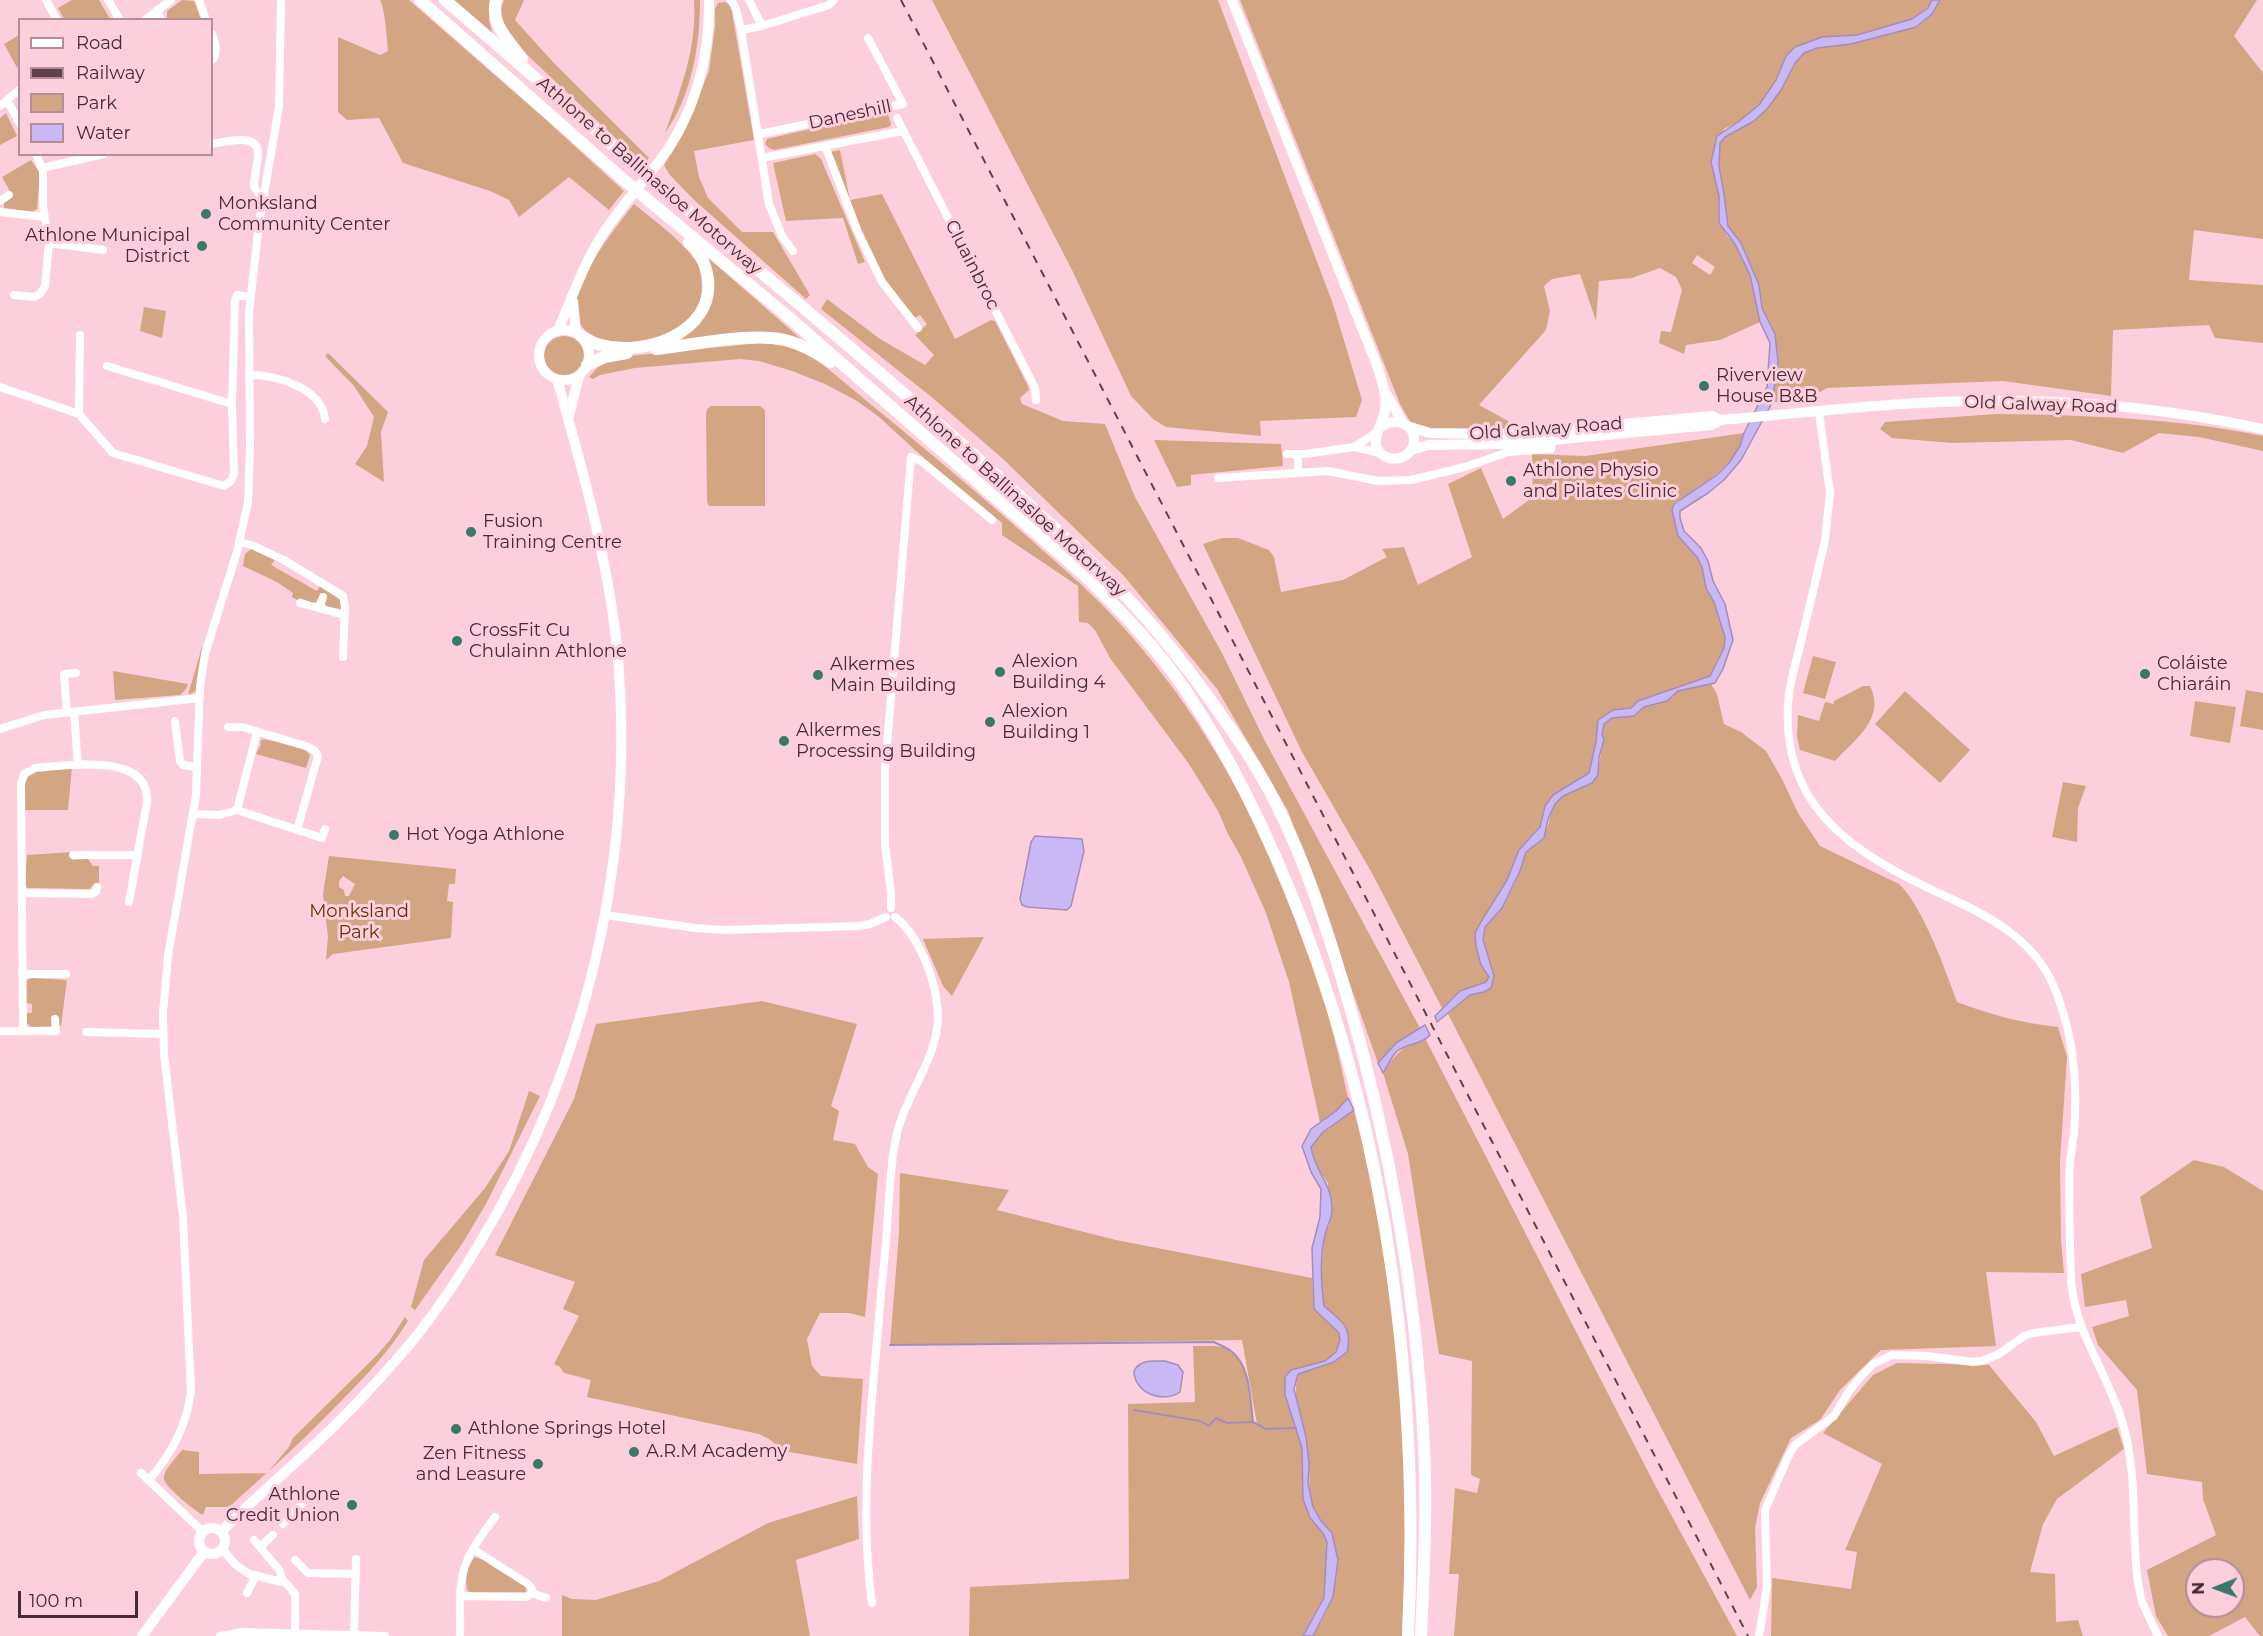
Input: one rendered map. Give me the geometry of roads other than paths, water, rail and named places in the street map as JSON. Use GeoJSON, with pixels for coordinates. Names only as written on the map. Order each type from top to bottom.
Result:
{"type":"FeatureCollection","features":[{"type":"Feature","properties":{"kind":"highway"},"geometry":{"type":"LineString","coordinates":[[420,0],[624,180],[648,210],[695,248],[703,258],[709,290],[706,304],[699,316],[681,333],[653,344],[616,348],[600,345],[578,334]]}},
{"type":"Feature","properties":{"kind":"highway","name":"Athlone to Ballinasloe Motorway"},"geometry":{"type":"LineString","coordinates":[[445,0],[686,210],[992,470],[1111,580],[1156,630],[1195,679],[1250,757],[1289,831],[1314,891],[1363,1049],[1381,1126],[1409,1281],[1424,1445],[1424,1576],[1421,1636]]}},
{"type":"Feature","properties":{"kind":"highway"},"geometry":{"type":"LineString","coordinates":[[496,0],[495,18],[498,27],[531,74]]}},
{"type":"Feature","properties":{"kind":"highway","name":"Athlone to Ballinasloe Motorway"},"geometry":{"type":"LineString","coordinates":[[624,180],[785,314],[1084,575],[1154,649],[1185,689],[1212,732],[1261,824],[1317,960],[1345,1049],[1365,1126],[1397,1297],[1410,1449],[1411,1579],[1408,1636]]}},
{"type":"Feature","properties":{"kind":"highway"},"geometry":{"type":"LineString","coordinates":[[587,365],[604,357],[637,351],[733,340],[777,338],[810,349],[860,380]]}},
{"type":"Feature","properties":{"kind":"main road"},"geometry":{"type":"LineString","coordinates":[[558,330],[596,246],[662,158],[682,125],[699,82],[708,43],[710,0]]}},
{"type":"Feature","properties":{"kind":"main road"},"geometry":{"type":"LineString","coordinates":[[1232,0],[1366,337],[1385,392],[1414,438],[1411,450],[1403,458],[1391,459],[1380,453],[1376,444],[1385,408],[1385,392]]}},
{"type":"Feature","properties":{"kind":"main road"},"geometry":{"type":"LineString","coordinates":[[569,417],[579,376],[587,365],[589,349],[578,334],[573,315],[573,298]]}},
{"type":"Feature","properties":{"kind":"main road"},"geometry":{"type":"LineString","coordinates":[[578,334],[558,330],[550,334],[543,341],[539,356],[547,373],[557,380],[571,380],[579,376]]}},
{"type":"Feature","properties":{"kind":"main road"},"geometry":{"type":"LineString","coordinates":[[221,1532],[343,1417],[411,1343],[456,1281],[519,1173],[553,1100],[584,1007],[605,915],[615,851],[621,781],[621,716],[618,656],[599,536],[569,417],[557,380]]}},
{"type":"Feature","properties":{"kind":"main road","name":"Old Galway Road"},"geometry":{"type":"LineString","coordinates":[[1411,450],[1428,445],[1509,444],[1712,425],[1721,420],[1938,402],[2009,401],[2077,404],[2149,411],[2263,429]]}},
{"type":"Feature","properties":{"kind":"main road","name":"Old Galway Road"},"geometry":{"type":"LineString","coordinates":[[1405,424],[1430,433],[1512,434],[1712,416],[1721,420]]}},
{"type":"Feature","properties":{"kind":"main road"},"geometry":{"type":"LineString","coordinates":[[1379,429],[1388,422],[1405,424]]}},
{"type":"Feature","properties":{"kind":"main road"},"geometry":{"type":"LineString","coordinates":[[214,1528],[221,1532],[225,1542],[222,1549],[216,1554],[204,1552],[199,1544],[202,1532],[214,1528]]}},
{"type":"Feature","properties":{"kind":"main road"},"geometry":{"type":"LineString","coordinates":[[142,1636],[204,1552]]}},
{"type":"Feature","properties":{"kind":"street"},"geometry":{"type":"LineString","coordinates":[[46,0],[56,18]]}},
{"type":"Feature","properties":{"kind":"street"},"geometry":{"type":"LineString","coordinates":[[108,0],[119,18]]}},
{"type":"Feature","properties":{"kind":"street"},"geometry":{"type":"LineString","coordinates":[[147,18],[171,0]]}},
{"type":"Feature","properties":{"kind":"street"},"geometry":{"type":"LineString","coordinates":[[199,0],[205,18]]}},
{"type":"Feature","properties":{"kind":"street"},"geometry":{"type":"LineString","coordinates":[[149,1480],[180,1437],[191,1392],[183,1217],[163,1034],[168,956],[193,814],[205,654],[240,542],[249,487],[250,297],[280,94],[281,0]]}},
{"type":"Feature","properties":{"kind":"street"},"geometry":{"type":"LineString","coordinates":[[731,0],[736,9],[741,30],[767,192],[775,222],[782,237],[793,251]]}},
{"type":"Feature","properties":{"kind":"street"},"geometry":{"type":"LineString","coordinates":[[749,0],[762,26]]}},
{"type":"Feature","properties":{"kind":"street"},"geometry":{"type":"LineString","coordinates":[[741,30],[762,26],[829,5],[834,0]]}},
{"type":"Feature","properties":{"kind":"street"},"geometry":{"type":"LineString","coordinates":[[157,10],[160,18]]}},
{"type":"Feature","properties":{"kind":"street","name":"Daneshill"},"geometry":{"type":"LineString","coordinates":[[759,134],[903,104],[868,38]]}},
{"type":"Feature","properties":{"kind":"street"},"geometry":{"type":"LineString","coordinates":[[213,39],[216,53],[213,58]]}},
{"type":"Feature","properties":{"kind":"street"},"geometry":{"type":"LineString","coordinates":[[18,91],[3,103],[18,122]]}},
{"type":"Feature","properties":{"kind":"street","name":"Cluainbroc"},"geometry":{"type":"LineString","coordinates":[[897,118],[1035,388],[1036,400]]}},
{"type":"Feature","properties":{"kind":"street"},"geometry":{"type":"LineString","coordinates":[[762,158],[903,131]]}},
{"type":"Feature","properties":{"kind":"street"},"geometry":{"type":"LineString","coordinates":[[213,144],[247,140],[254,144],[258,153],[254,187],[259,194],[264,196]]}},
{"type":"Feature","properties":{"kind":"street"},"geometry":{"type":"LineString","coordinates":[[825,146],[858,232],[882,282],[918,328]]}},
{"type":"Feature","properties":{"kind":"street"},"geometry":{"type":"LineString","coordinates":[[14,295],[34,297],[44,289],[49,243],[44,217],[42,168],[37,156]]}},
{"type":"Feature","properties":{"kind":"street"},"geometry":{"type":"LineString","coordinates":[[42,168],[95,156]]}},
{"type":"Feature","properties":{"kind":"street"},"geometry":{"type":"LineString","coordinates":[[0,201],[9,195]]}},
{"type":"Feature","properties":{"kind":"street"},"geometry":{"type":"LineString","coordinates":[[0,212],[44,217]]}},
{"type":"Feature","properties":{"kind":"street"},"geometry":{"type":"LineString","coordinates":[[49,243],[103,250]]}},
{"type":"Feature","properties":{"kind":"street"},"geometry":{"type":"LineString","coordinates":[[0,387],[79,414],[113,453],[220,486],[231,481],[234,474],[232,404],[235,301],[237,295],[250,297]]}},
{"type":"Feature","properties":{"kind":"street"},"geometry":{"type":"LineString","coordinates":[[79,414],[80,335]]}},
{"type":"Feature","properties":{"kind":"street"},"geometry":{"type":"LineString","coordinates":[[106,366],[232,404]]}},
{"type":"Feature","properties":{"kind":"street"},"geometry":{"type":"LineString","coordinates":[[249,375],[269,375],[283,379],[312,396],[321,407],[325,419]]}},
{"type":"Feature","properties":{"kind":"street"},"geometry":{"type":"LineString","coordinates":[[1819,412],[1830,493],[1828,518],[1825,541],[1790,686],[1788,725],[1790,748],[1804,788],[1815,808],[1829,824],[1855,847],[1892,869],[2004,926],[2041,963],[2053,983],[2064,1012],[2072,1045],[2075,1080],[2069,1196],[2073,1295],[2080,1327],[2107,1382],[2123,1425],[2131,1456],[2138,1583],[2142,1602],[2158,1636]]}},
{"type":"Feature","properties":{"kind":"street"},"geometry":{"type":"LineString","coordinates":[[1354,447],[1379,429]]}},
{"type":"Feature","properties":{"kind":"street"},"geometry":{"type":"LineString","coordinates":[[1218,478],[1298,472],[1341,472],[1378,481],[1411,480],[1464,467],[1508,452],[1551,449],[1551,440]]}},
{"type":"Feature","properties":{"kind":"street"},"geometry":{"type":"LineString","coordinates":[[1287,454],[1354,447],[1380,453]]}},
{"type":"Feature","properties":{"kind":"street"},"geometry":{"type":"LineString","coordinates":[[1298,454],[1298,472]]}},
{"type":"Feature","properties":{"kind":"street"},"geometry":{"type":"LineString","coordinates":[[605,915],[725,930],[860,926],[891,917],[895,910],[891,908],[885,844],[885,769],[911,457],[921,461],[992,520]]}},
{"type":"Feature","properties":{"kind":"street"},"geometry":{"type":"LineString","coordinates":[[240,542],[284,560],[340,594],[345,600],[343,657]]}},
{"type":"Feature","properties":{"kind":"street"},"geometry":{"type":"LineString","coordinates":[[319,608],[323,597]]}},
{"type":"Feature","properties":{"kind":"street"},"geometry":{"type":"LineString","coordinates":[[300,603],[344,615]]}},
{"type":"Feature","properties":{"kind":"street"},"geometry":{"type":"LineString","coordinates":[[76,673],[64,674],[78,765]]}},
{"type":"Feature","properties":{"kind":"street"},"geometry":{"type":"LineString","coordinates":[[0,729],[36,716],[200,698]]}},
{"type":"Feature","properties":{"kind":"street"},"geometry":{"type":"LineString","coordinates":[[175,721],[180,761],[183,765],[197,767]]}},
{"type":"Feature","properties":{"kind":"street"},"geometry":{"type":"LineString","coordinates":[[228,727],[242,727],[315,750],[318,756],[297,830]]}},
{"type":"Feature","properties":{"kind":"street"},"geometry":{"type":"LineString","coordinates":[[237,810],[257,732]]}},
{"type":"Feature","properties":{"kind":"street"},"geometry":{"type":"LineString","coordinates":[[23,1031],[21,784],[23,776],[35,768],[78,765],[116,766],[141,781],[146,787],[145,810],[129,902]]}},
{"type":"Feature","properties":{"kind":"street"},"geometry":{"type":"LineString","coordinates":[[193,814],[220,815],[237,810],[322,838],[325,829]]}},
{"type":"Feature","properties":{"kind":"street"},"geometry":{"type":"LineString","coordinates":[[73,855],[138,855]]}},
{"type":"Feature","properties":{"kind":"street"},"geometry":{"type":"LineString","coordinates":[[22,893],[92,894],[96,892],[97,886]]}},
{"type":"Feature","properties":{"kind":"street"},"geometry":{"type":"LineString","coordinates":[[872,1603],[868,1576],[867,1468],[890,1183],[900,1122],[929,1053],[938,1022],[935,990],[919,948],[908,927],[891,917]]}},
{"type":"Feature","properties":{"kind":"street"},"geometry":{"type":"LineString","coordinates":[[22,974],[66,974]]}},
{"type":"Feature","properties":{"kind":"street"},"geometry":{"type":"LineString","coordinates":[[0,1031],[56,1031],[55,1019]]}},
{"type":"Feature","properties":{"kind":"street"},"geometry":{"type":"LineString","coordinates":[[86,1032],[163,1034]]}},
{"type":"Feature","properties":{"kind":"street"},"geometry":{"type":"LineString","coordinates":[[1759,1636],[1767,1587],[1765,1510],[1795,1445],[1834,1416],[1849,1391],[1873,1364],[1892,1355],[1982,1361],[1999,1354],[2024,1336],[2080,1327]]}},
{"type":"Feature","properties":{"kind":"street"},"geometry":{"type":"LineString","coordinates":[[141,1473],[202,1532]]}},
{"type":"Feature","properties":{"kind":"street"},"geometry":{"type":"LineString","coordinates":[[283,1524],[302,1504]]}},
{"type":"Feature","properties":{"kind":"street"},"geometry":{"type":"LineString","coordinates":[[460,1636],[464,1569],[473,1548],[495,1517]]}},
{"type":"Feature","properties":{"kind":"street"},"geometry":{"type":"LineString","coordinates":[[260,1547],[273,1535]]}},
{"type":"Feature","properties":{"kind":"street"},"geometry":{"type":"LineString","coordinates":[[254,1540],[280,1571],[283,1582]]}},
{"type":"Feature","properties":{"kind":"street"},"geometry":{"type":"LineString","coordinates":[[473,1548],[528,1584],[532,1593]]}},
{"type":"Feature","properties":{"kind":"street"},"geometry":{"type":"LineString","coordinates":[[222,1549],[236,1565],[249,1574],[286,1583],[295,1594],[290,1635]]}},
{"type":"Feature","properties":{"kind":"street"},"geometry":{"type":"LineString","coordinates":[[354,1635],[356,1559]]}},
{"type":"Feature","properties":{"kind":"street"},"geometry":{"type":"LineString","coordinates":[[295,1560],[308,1573],[356,1574]]}},
{"type":"Feature","properties":{"kind":"street"},"geometry":{"type":"LineString","coordinates":[[247,1593],[256,1575]]}},
{"type":"Feature","properties":{"kind":"street"},"geometry":{"type":"LineString","coordinates":[[461,1596],[522,1597],[532,1593]]}},
{"type":"Feature","properties":{"kind":"street"},"geometry":{"type":"LineString","coordinates":[[532,1593],[546,1598]]}},
{"type":"Feature","properties":{"kind":"street"},"geometry":{"type":"LineString","coordinates":[[220,1636],[239,1632],[385,1636]]}},
{"type":"Feature","properties":{"kind":"water"},"geometry":{"type":"Polygon","coordinates":[[[1932,0],[1940,0],[1932,14],[1916,27],[1851,44],[1817,48],[1804,53],[1795,63],[1781,90],[1767,109],[1754,121],[1725,137],[1720,143],[1719,166],[1728,226],[1741,243],[1759,285],[1762,308],[1775,334],[1778,362],[1772,403],[1741,460],[1724,480],[1680,511],[1684,531],[1701,548],[1708,561],[1713,581],[1725,604],[1733,640],[1723,669],[1715,683],[1678,691],[1667,701],[1644,707],[1634,716],[1612,718],[1604,724],[1602,734],[1604,740],[1599,757],[1598,775],[1592,783],[1563,796],[1555,804],[1548,819],[1544,838],[1526,852],[1520,871],[1502,908],[1485,927],[1483,939],[1494,976],[1491,988],[1470,995],[1437,1022],[1435,1016],[1460,991],[1486,982],[1489,977],[1481,965],[1475,933],[1507,880],[1519,850],[1540,827],[1545,806],[1553,795],[1589,773],[1598,720],[1613,710],[1631,708],[1638,701],[1710,676],[1724,648],[1725,637],[1714,602],[1706,588],[1702,567],[1697,557],[1678,536],[1672,510],[1674,504],[1717,475],[1729,463],[1740,446],[1767,387],[1770,343],[1760,322],[1750,275],[1735,244],[1719,223],[1719,196],[1711,162],[1717,136],[1759,105],[1776,80],[1786,56],[1795,47],[1822,37],[1857,35],[1912,19],[1928,8],[1932,0]]]}},
{"type":"Feature","properties":{"kind":"water"},"geometry":{"type":"Polygon","coordinates":[[[1035,836],[1082,839],[1084,851],[1071,906],[1067,910],[1022,905],[1020,899],[1031,842],[1035,836]]]}},
{"type":"Feature","properties":{"kind":"water"},"geometry":{"type":"Polygon","coordinates":[[[1425,1025],[1430,1035],[1423,1041],[1396,1052],[1383,1073],[1378,1063],[1396,1043],[1425,1025]]]}},
{"type":"Feature","properties":{"kind":"water"},"geometry":{"type":"Polygon","coordinates":[[[1348,1098],[1354,1110],[1323,1132],[1311,1147],[1329,1191],[1332,1209],[1321,1262],[1324,1306],[1344,1325],[1347,1330],[1348,1343],[1347,1352],[1334,1362],[1298,1374],[1294,1389],[1306,1437],[1309,1464],[1308,1483],[1313,1507],[1321,1521],[1332,1533],[1338,1560],[1333,1597],[1313,1636],[1303,1636],[1324,1598],[1327,1542],[1323,1533],[1310,1518],[1303,1499],[1302,1448],[1285,1395],[1285,1377],[1291,1370],[1325,1361],[1336,1352],[1340,1340],[1339,1333],[1314,1309],[1312,1248],[1320,1217],[1321,1189],[1311,1172],[1302,1146],[1311,1129],[1336,1111],[1348,1098]]]}},
{"type":"Feature","properties":{"kind":"water"},"geometry":{"type":"Polygon","coordinates":[[[1165,1361],[1178,1365],[1183,1372],[1180,1392],[1166,1397],[1144,1390],[1135,1379],[1134,1371],[1143,1363],[1165,1361]]]}},
{"type":"Feature","properties":{"kind":"waterway"},"geometry":{"type":"LineString","coordinates":[[890,1345],[1214,1342],[1231,1351],[1242,1365],[1248,1384],[1253,1422],[1266,1429],[1296,1428]]}},
{"type":"Feature","properties":{"kind":"waterway"},"geometry":{"type":"LineString","coordinates":[[1134,1410],[1200,1421],[1209,1426],[1216,1418],[1227,1423],[1253,1422]]}},
{"type":"Feature","properties":{"kind":"railway"},"geometry":{"type":"LineString","coordinates":[[901,0],[1748,1636]]}},
{"type":"Feature","properties":{"kind":"place","name":"Monksland Community Center"},"geometry":{"type":"Point","coordinates":[206,214]}},
{"type":"Feature","properties":{"kind":"place","name":"Athlone Municipal District"},"geometry":{"type":"Point","coordinates":[202,246]}},
{"type":"Feature","properties":{"kind":"place","name":"Riverview House B&B"},"geometry":{"type":"Point","coordinates":[1704,386]}},
{"type":"Feature","properties":{"kind":"place","name":"Athlone Physio and Pilates Clinic"},"geometry":{"type":"Point","coordinates":[1511,481]}},
{"type":"Feature","properties":{"kind":"place","name":"Fusion Training Centre"},"geometry":{"type":"Point","coordinates":[471,532]}},
{"type":"Feature","properties":{"kind":"place","name":"CrossFit Cu Chulainn Athlone"},"geometry":{"type":"Point","coordinates":[457,641]}},
{"type":"Feature","properties":{"kind":"place","name":"Alexion Building 4"},"geometry":{"type":"Point","coordinates":[1000,672]}},
{"type":"Feature","properties":{"kind":"place","name":"Coláiste Chiaráin"},"geometry":{"type":"Point","coordinates":[2145,674]}},
{"type":"Feature","properties":{"kind":"place","name":"Alkermes Main Building"},"geometry":{"type":"Point","coordinates":[818,675]}},
{"type":"Feature","properties":{"kind":"place","name":"Alexion Building 1"},"geometry":{"type":"Point","coordinates":[990,722]}},
{"type":"Feature","properties":{"kind":"place","name":"Alkermes Processing Building"},"geometry":{"type":"Point","coordinates":[784,741]}},
{"type":"Feature","properties":{"kind":"place","name":"Hot Yoga Athlone"},"geometry":{"type":"Point","coordinates":[394,835]}},
{"type":"Feature","properties":{"kind":"place","name":"Athlone Springs Hotel"},"geometry":{"type":"Point","coordinates":[456,1429]}},
{"type":"Feature","properties":{"kind":"place","name":"A.R.M Academy"},"geometry":{"type":"Point","coordinates":[634,1452]}},
{"type":"Feature","properties":{"kind":"place","name":"Zen Fitness and Leasure"},"geometry":{"type":"Point","coordinates":[538,1464]}},
{"type":"Feature","properties":{"kind":"place","name":"Athlone Credit Union"},"geometry":{"type":"Point","coordinates":[352,1505]}},
{"type":"Feature","properties":{"kind":"park label","name":"Monksland Park"},"geometry":{"type":"Point","coordinates":[359,922]}}]}
